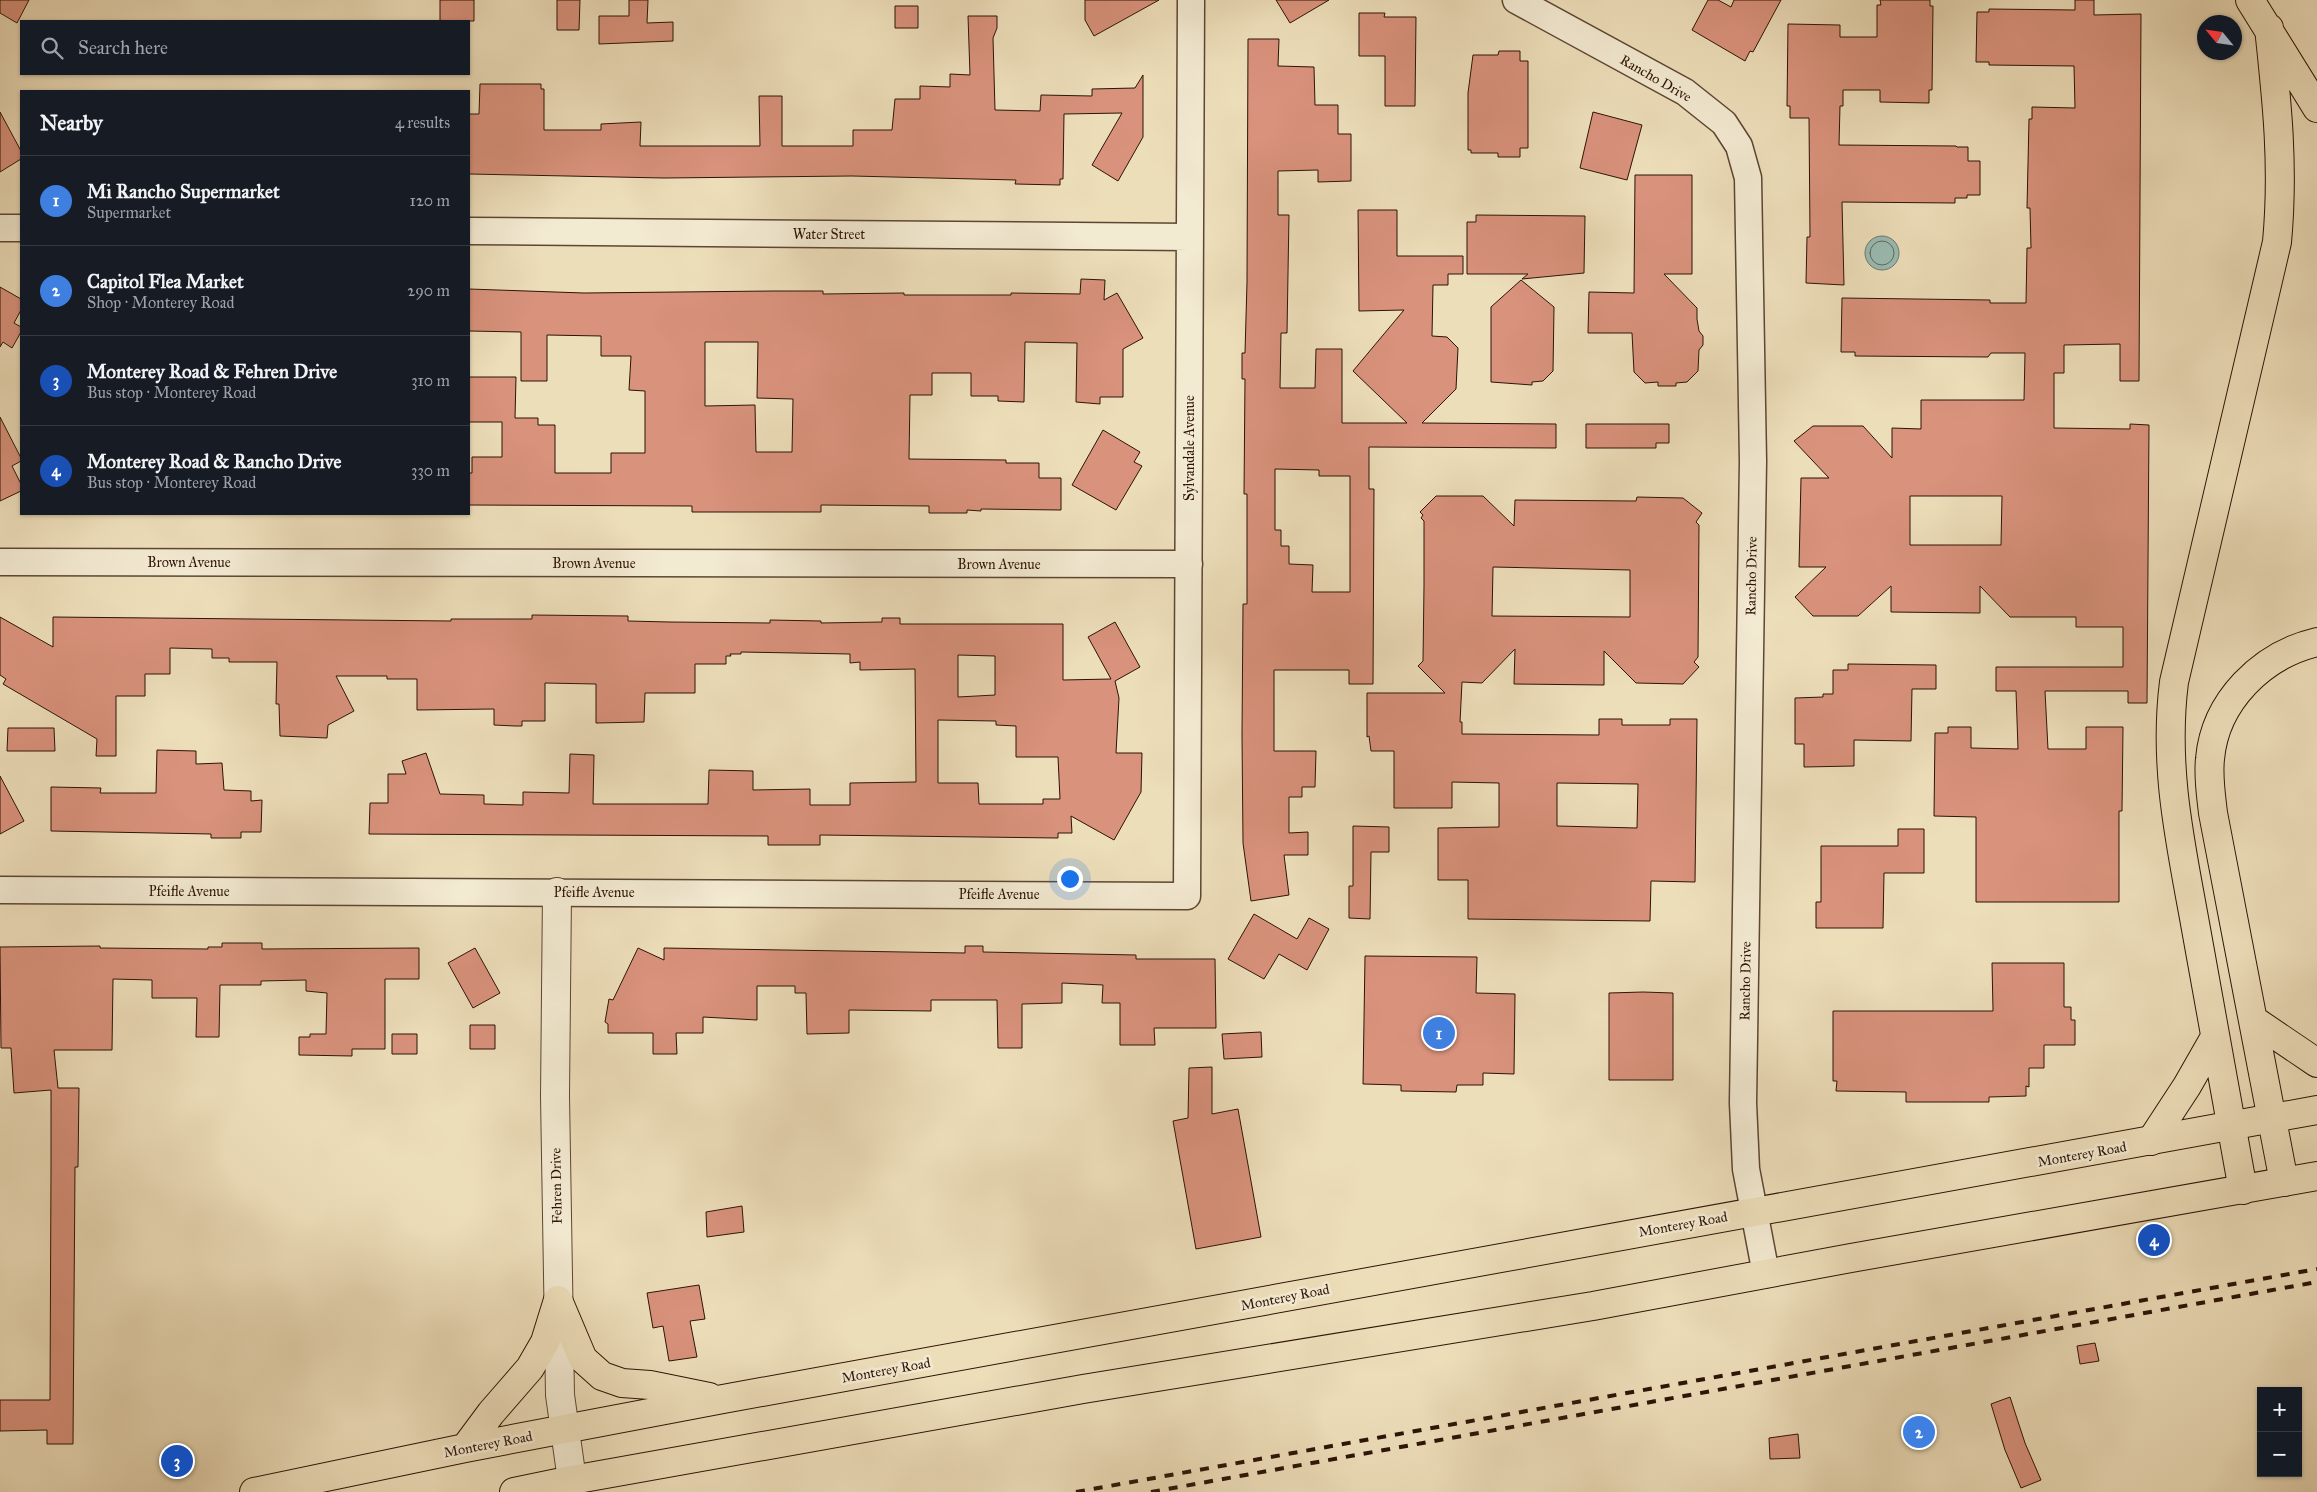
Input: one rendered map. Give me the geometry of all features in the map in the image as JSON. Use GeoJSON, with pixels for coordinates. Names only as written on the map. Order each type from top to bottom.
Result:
{"type":"FeatureCollection","features":[{"type":"Feature","properties":{"kind":"main road"},"geometry":{"type":"LineString","coordinates":[[2250,0],[2317,108]]}},
{"type":"Feature","properties":{"kind":"main road"},"geometry":{"type":"LineString","coordinates":[[2243,1190],[2171,781],[2170,714],[2174,682],[2277,242],[2281,199],[2281,162],[2269,28]]}},
{"type":"Feature","properties":{"kind":"main road"},"geometry":{"type":"LineString","coordinates":[[2284,1182],[2213,813],[2209,784],[2210,758],[2216,730],[2226,710],[2249,678],[2271,659],[2297,646],[2317,642]]}},
{"type":"Feature","properties":{"kind":"main road"},"geometry":{"type":"LineString","coordinates":[[2254,1021],[2317,1063]]}},
{"type":"Feature","properties":{"kind":"main road"},"geometry":{"type":"LineString","coordinates":[[2151,1141],[2216,1037]]}},
{"type":"Feature","properties":{"kind":"main road","name":"Monterey Road"},"geometry":{"type":"LineString","coordinates":[[254,1492],[465,1448],[723,1399],[2317,1110]]}},
{"type":"Feature","properties":{"kind":"main road"},"geometry":{"type":"LineString","coordinates":[[514,1492],[1083,1388],[1593,1306],[2317,1176]]}},
{"type":"Feature","properties":{"kind":"main road"},"geometry":{"type":"LineString","coordinates":[[558,1300],[583,1359],[602,1376],[622,1383],[650,1385],[723,1399]]}},
{"type":"Feature","properties":{"kind":"main road"},"geometry":{"type":"LineString","coordinates":[[465,1448],[491,1413],[530,1368],[545,1342],[558,1300]]}},
{"type":"Feature","properties":{"kind":"street","name":"Sylvandale Avenue"},"geometry":{"type":"LineString","coordinates":[[1187,896],[1191,0]]}},
{"type":"Feature","properties":{"kind":"street","name":"Rancho Drive"},"geometry":{"type":"LineString","coordinates":[[1516,0],[1685,92],[1724,123],[1739,146],[1748,178],[1752,461],[1743,1103],[1746,1169],[1766,1274]]}},
{"type":"Feature","properties":{"kind":"street"},"geometry":{"type":"LineString","coordinates":[[0,228],[20,228]]}},
{"type":"Feature","properties":{"kind":"street","name":"Water Street"},"geometry":{"type":"LineString","coordinates":[[470,231],[1190,237]]}},
{"type":"Feature","properties":{"kind":"street","name":"Brown Avenue"},"geometry":{"type":"LineString","coordinates":[[0,562],[1188,564]]}},
{"type":"Feature","properties":{"kind":"street","name":"Pfeifle Avenue"},"geometry":{"type":"LineString","coordinates":[[0,890],[1187,896]]}},
{"type":"Feature","properties":{"kind":"street","name":"Fehren Drive"},"geometry":{"type":"LineString","coordinates":[[557,892],[555,1096],[560,1395],[572,1480]]}},
{"type":"Feature","properties":{"kind":"water"},"geometry":{"type":"Polygon","coordinates":[[[1882,236],[1889,237],[1894,241],[1898,246],[1898,260],[1894,265],[1889,269],[1882,270],[1875,269],[1870,265],[1866,260],[1865,253],[1866,246],[1870,241],[1875,237],[1882,236]]]}},
{"type":"Feature","properties":{"kind":"building"},"geometry":{"type":"Polygon","coordinates":[[[0,0],[29,0],[17,23],[0,13],[0,0]]]}},
{"type":"Feature","properties":{"kind":"building"},"geometry":{"type":"Polygon","coordinates":[[[440,0],[474,0],[474,21],[440,20],[440,0]]]}},
{"type":"Feature","properties":{"kind":"building"},"geometry":{"type":"Polygon","coordinates":[[[557,0],[580,0],[579,30],[557,30],[557,0]]]}},
{"type":"Feature","properties":{"kind":"building"},"geometry":{"type":"Polygon","coordinates":[[[629,0],[648,0],[647,23],[673,22],[673,41],[599,44],[599,16],[629,16],[629,0]]]}},
{"type":"Feature","properties":{"kind":"building"},"geometry":{"type":"Polygon","coordinates":[[[1085,0],[1159,0],[1094,36],[1085,20],[1085,0]]]}},
{"type":"Feature","properties":{"kind":"building"},"geometry":{"type":"Polygon","coordinates":[[[1276,0],[1329,0],[1290,23],[1276,0]]]}},
{"type":"Feature","properties":{"kind":"building"},"geometry":{"type":"Polygon","coordinates":[[[1708,0],[1718,0],[1731,7],[1734,0],[1781,0],[1753,52],[1750,51],[1745,61],[1692,30],[1708,0]]]}},
{"type":"Feature","properties":{"kind":"building"},"geometry":{"type":"Polygon","coordinates":[[[1880,0],[1930,0],[1930,6],[1933,6],[1932,90],[1929,90],[1929,103],[1880,102],[1880,90],[1843,90],[1843,106],[1840,106],[1839,145],[1968,147],[1968,161],[1980,161],[1980,195],[1967,195],[1967,198],[1955,198],[1955,203],[1842,202],[1844,285],[1806,283],[1807,237],[1810,237],[1809,118],[1790,118],[1790,106],[1787,106],[1788,24],[1840,25],[1840,37],[1877,37],[1877,5],[1881,5],[1880,0]]]}},
{"type":"Feature","properties":{"kind":"building"},"geometry":{"type":"Polygon","coordinates":[[[2075,0],[2094,0],[2094,15],[2141,14],[2139,381],[2120,381],[2120,344],[2064,345],[2064,373],[2054,373],[2054,428],[2130,429],[2130,424],[2149,425],[2147,703],[2128,703],[2128,691],[2045,691],[2048,749],[2086,749],[2086,727],[2123,727],[2122,811],[2119,811],[2119,902],[1976,902],[1976,817],[1934,816],[1935,733],[1948,733],[1948,727],[1971,727],[1971,748],[2018,749],[2016,691],[1996,691],[1996,667],[2123,667],[2123,627],[2076,627],[2076,617],[2010,617],[1980,586],[1980,613],[1891,612],[1891,586],[1858,616],[1813,616],[1795,597],[1826,567],[1799,567],[1801,478],[1829,478],[1794,441],[1813,426],[1863,426],[1892,458],[1892,428],[1921,429],[1921,400],[2024,400],[2025,353],[1991,353],[1988,357],[1855,356],[1855,352],[1841,352],[1842,298],[1990,300],[1990,303],[2026,303],[2027,248],[2031,248],[2030,208],[2027,208],[2029,119],[2032,119],[2032,107],[2075,108],[2074,66],[1989,65],[1989,62],[1976,62],[1977,12],[1989,12],[1989,9],[2075,10],[2075,0]],[[1910,496],[1910,545],[2001,545],[2002,496],[1910,496]]]}},
{"type":"Feature","properties":{"kind":"building"},"geometry":{"type":"Polygon","coordinates":[[[895,6],[918,6],[918,28],[895,28],[895,6]]]}},
{"type":"Feature","properties":{"kind":"building"},"geometry":{"type":"Polygon","coordinates":[[[1359,13],[1385,13],[1384,17],[1416,17],[1415,106],[1385,106],[1385,56],[1359,56],[1359,13]]]}},
{"type":"Feature","properties":{"kind":"building"},"geometry":{"type":"Polygon","coordinates":[[[968,16],[997,16],[997,28],[993,38],[995,110],[1040,111],[1041,95],[1092,96],[1092,89],[1135,88],[1143,75],[1143,137],[1118,181],[1092,165],[1122,113],[1064,114],[1063,179],[1060,179],[1060,185],[1015,184],[1016,180],[852,176],[664,178],[470,174],[470,114],[479,114],[480,84],[541,84],[541,89],[544,89],[544,130],[601,130],[601,124],[641,122],[640,146],[760,146],[759,96],[782,96],[782,146],[853,146],[853,130],[892,130],[895,99],[920,99],[920,86],[950,87],[950,74],[970,75],[968,16]]]}},
{"type":"Feature","properties":{"kind":"building"},"geometry":{"type":"Polygon","coordinates":[[[1248,39],[1279,39],[1278,66],[1314,67],[1315,105],[1338,105],[1338,134],[1351,134],[1351,181],[1318,182],[1318,170],[1278,171],[1278,215],[1289,215],[1287,333],[1281,333],[1280,388],[1315,388],[1316,349],[1342,349],[1342,423],[1407,423],[1353,371],[1404,310],[1359,311],[1358,210],[1397,210],[1397,256],[1463,256],[1463,274],[1448,274],[1448,285],[1433,285],[1432,336],[1447,337],[1458,348],[1456,389],[1422,423],[1556,424],[1556,448],[1369,447],[1369,489],[1374,489],[1373,684],[1349,684],[1349,670],[1274,670],[1274,751],[1316,751],[1315,787],[1302,787],[1302,797],[1289,797],[1289,833],[1308,832],[1308,855],[1284,855],[1289,895],[1251,901],[1243,843],[1242,735],[1243,604],[1247,604],[1247,494],[1244,494],[1245,379],[1242,379],[1242,353],[1245,353],[1248,39]],[[1275,469],[1275,530],[1281,530],[1281,546],[1289,546],[1289,564],[1313,565],[1312,592],[1350,592],[1350,476],[1319,476],[1319,470],[1275,469]]]}},
{"type":"Feature","properties":{"kind":"building"},"geometry":{"type":"Polygon","coordinates":[[[1499,51],[1520,51],[1520,61],[1528,61],[1528,148],[1520,148],[1520,157],[1498,157],[1498,153],[1471,153],[1471,150],[1468,150],[1468,93],[1473,55],[1498,55],[1499,51]]]}},
{"type":"Feature","properties":{"kind":"building"},"geometry":{"type":"Polygon","coordinates":[[[0,112],[20,149],[20,160],[0,172],[0,112]]]}},
{"type":"Feature","properties":{"kind":"building"},"geometry":{"type":"Polygon","coordinates":[[[1593,112],[1642,125],[1627,180],[1580,168],[1593,112]]]}},
{"type":"Feature","properties":{"kind":"building"},"geometry":{"type":"Polygon","coordinates":[[[1635,175],[1692,175],[1692,274],[1664,274],[1697,308],[1697,319],[1699,331],[1703,336],[1703,345],[1699,350],[1698,371],[1687,382],[1676,383],[1676,386],[1658,386],[1658,382],[1645,383],[1634,372],[1632,333],[1588,333],[1589,292],[1634,293],[1635,175]]]}},
{"type":"Feature","properties":{"kind":"building"},"geometry":{"type":"Polygon","coordinates":[[[1476,215],[1585,216],[1584,273],[1522,279],[1528,274],[1467,274],[1467,222],[1476,222],[1476,215]]]}},
{"type":"Feature","properties":{"kind":"building"},"geometry":{"type":"Polygon","coordinates":[[[1081,279],[1105,280],[1104,300],[1117,293],[1143,338],[1123,349],[1123,397],[1100,397],[1100,404],[1076,402],[1077,343],[1025,342],[1024,402],[998,401],[998,396],[971,396],[971,373],[932,373],[932,395],[910,395],[909,459],[1006,460],[1006,463],[1039,463],[1039,478],[1061,478],[1061,510],[981,509],[981,511],[967,510],[967,513],[929,513],[929,506],[821,505],[821,512],[692,512],[692,506],[470,505],[472,457],[502,457],[502,422],[470,422],[470,377],[516,377],[515,418],[538,418],[538,425],[555,425],[555,473],[611,473],[611,453],[645,453],[645,391],[629,390],[631,356],[601,356],[601,336],[547,335],[547,381],[521,381],[521,332],[470,331],[470,289],[584,293],[823,291],[823,294],[1011,295],[1011,293],[1080,294],[1081,279]],[[705,342],[705,406],[755,405],[756,452],[792,452],[793,399],[757,398],[758,342],[705,342]]]}},
{"type":"Feature","properties":{"kind":"building"},"geometry":{"type":"Polygon","coordinates":[[[1521,280],[1554,307],[1553,371],[1543,381],[1532,382],[1532,385],[1491,382],[1491,307],[1521,280]]]}},
{"type":"Feature","properties":{"kind":"building"},"geometry":{"type":"Polygon","coordinates":[[[0,287],[20,298],[20,312],[14,323],[20,326],[20,334],[12,348],[3,342],[0,347],[0,287]]]}},
{"type":"Feature","properties":{"kind":"building"},"geometry":{"type":"Polygon","coordinates":[[[0,417],[20,456],[20,462],[12,466],[20,482],[20,491],[0,501],[0,417]]]}},
{"type":"Feature","properties":{"kind":"building"},"geometry":{"type":"Polygon","coordinates":[[[1586,424],[1669,424],[1669,443],[1656,443],[1656,448],[1586,448],[1586,424]]]}},
{"type":"Feature","properties":{"kind":"building"},"geometry":{"type":"Polygon","coordinates":[[[1103,430],[1140,452],[1134,462],[1142,466],[1116,510],[1072,485],[1103,430]]]}},
{"type":"Feature","properties":{"kind":"building"},"geometry":{"type":"Polygon","coordinates":[[[1436,496],[1483,496],[1514,526],[1515,500],[1636,501],[1637,497],[1683,498],[1702,513],[1696,522],[1699,525],[1698,657],[1694,662],[1699,667],[1683,684],[1636,683],[1604,651],[1604,685],[1514,684],[1515,649],[1482,683],[1462,682],[1460,722],[1462,722],[1462,734],[1599,735],[1599,719],[1622,719],[1622,725],[1670,725],[1670,719],[1697,719],[1695,882],[1651,881],[1650,921],[1468,919],[1468,880],[1438,880],[1438,828],[1499,827],[1499,783],[1452,782],[1452,808],[1394,808],[1394,751],[1371,751],[1369,736],[1367,737],[1367,693],[1445,693],[1418,666],[1423,661],[1424,586],[1424,521],[1421,518],[1423,515],[1420,512],[1436,496]],[[1493,567],[1492,616],[1630,617],[1630,570],[1493,567]],[[1557,783],[1557,826],[1637,828],[1638,784],[1557,783]]]}},
{"type":"Feature","properties":{"kind":"building"},"geometry":{"type":"Polygon","coordinates":[[[532,615],[628,616],[628,621],[770,623],[770,620],[821,621],[821,623],[882,622],[882,618],[900,618],[900,624],[1063,624],[1063,680],[1111,679],[1088,637],[1115,622],[1140,667],[1115,681],[1119,698],[1116,753],[1142,753],[1141,792],[1114,840],[1071,816],[1072,833],[1058,833],[1058,838],[820,835],[820,845],[768,845],[768,836],[369,834],[370,803],[388,803],[388,774],[406,774],[402,761],[426,753],[440,794],[484,795],[484,804],[523,805],[523,792],[569,793],[570,754],[594,755],[593,804],[708,804],[709,770],[753,771],[753,790],[810,789],[810,805],[850,805],[850,783],[916,782],[915,669],[860,670],[860,662],[850,663],[850,654],[741,652],[741,654],[726,656],[726,664],[695,664],[695,693],[645,693],[644,722],[596,723],[596,684],[545,683],[545,721],[522,721],[522,726],[494,725],[494,709],[417,710],[417,679],[387,679],[387,676],[336,676],[354,711],[328,725],[327,738],[280,736],[279,704],[276,704],[277,662],[229,662],[229,658],[212,658],[212,649],[170,648],[170,674],[145,674],[145,696],[116,696],[116,756],[96,756],[97,739],[3,684],[6,679],[0,675],[0,617],[53,647],[53,617],[451,621],[451,619],[532,619],[532,615]],[[958,655],[958,697],[995,695],[995,656],[958,655]],[[938,720],[938,783],[978,783],[979,804],[1043,804],[1043,799],[1060,799],[1058,757],[1016,757],[1016,726],[996,725],[996,721],[938,720]]]}},
{"type":"Feature","properties":{"kind":"building"},"geometry":{"type":"Polygon","coordinates":[[[1848,664],[1936,665],[1936,689],[1912,689],[1911,741],[1854,740],[1854,766],[1804,767],[1804,744],[1795,744],[1795,698],[1823,697],[1823,694],[1833,694],[1833,670],[1848,670],[1848,664]]]}},
{"type":"Feature","properties":{"kind":"building"},"geometry":{"type":"Polygon","coordinates":[[[8,728],[54,728],[55,751],[7,751],[8,728]]]}},
{"type":"Feature","properties":{"kind":"building"},"geometry":{"type":"Polygon","coordinates":[[[157,750],[196,751],[196,764],[222,763],[224,790],[251,791],[251,801],[262,800],[261,832],[241,832],[241,838],[211,838],[211,834],[51,831],[51,787],[101,788],[100,793],[156,793],[157,750]]]}},
{"type":"Feature","properties":{"kind":"building"},"geometry":{"type":"Polygon","coordinates":[[[0,776],[24,821],[0,834],[0,776]]]}},
{"type":"Feature","properties":{"kind":"building"},"geometry":{"type":"Polygon","coordinates":[[[1353,826],[1389,827],[1389,852],[1371,852],[1370,919],[1349,918],[1349,886],[1353,886],[1353,826]]]}},
{"type":"Feature","properties":{"kind":"building"},"geometry":{"type":"Polygon","coordinates":[[[1898,829],[1924,829],[1924,873],[1884,873],[1883,928],[1816,928],[1816,902],[1821,902],[1821,846],[1898,846],[1898,829]]]}},
{"type":"Feature","properties":{"kind":"building"},"geometry":{"type":"Polygon","coordinates":[[[1254,914],[1297,939],[1309,918],[1329,929],[1307,970],[1279,954],[1264,979],[1228,959],[1254,914]]]}},
{"type":"Feature","properties":{"kind":"building"},"geometry":{"type":"Polygon","coordinates":[[[222,943],[262,943],[262,949],[419,948],[419,979],[385,979],[385,1049],[352,1049],[352,1056],[299,1055],[299,1037],[310,1037],[310,1034],[326,1034],[327,993],[306,991],[306,980],[261,981],[261,985],[220,985],[219,1037],[196,1037],[197,998],[152,998],[152,980],[113,979],[112,1050],[54,1050],[58,1088],[79,1088],[78,1167],[75,1167],[73,1444],[47,1444],[47,1430],[0,1431],[0,1400],[50,1400],[51,1090],[14,1093],[11,1048],[1,1048],[0,947],[100,946],[100,948],[208,949],[208,947],[222,947],[222,943]]]}},
{"type":"Feature","properties":{"kind":"building"},"geometry":{"type":"Polygon","coordinates":[[[965,946],[983,946],[983,952],[1136,955],[1136,959],[1215,959],[1216,1028],[1154,1028],[1155,1045],[1120,1045],[1120,1003],[1102,1003],[1103,985],[1062,983],[1062,1003],[1022,1004],[1022,1048],[998,1048],[997,1000],[931,1000],[931,1011],[849,1010],[849,1033],[807,1034],[806,993],[795,993],[795,986],[757,986],[757,1020],[703,1017],[703,1033],[676,1033],[677,1054],[653,1054],[653,1033],[608,1033],[608,1024],[605,1022],[609,999],[613,1000],[638,948],[664,960],[664,948],[965,953],[965,946]]]}},
{"type":"Feature","properties":{"kind":"building"},"geometry":{"type":"Polygon","coordinates":[[[475,948],[500,993],[473,1008],[448,963],[475,948]]]}},
{"type":"Feature","properties":{"kind":"building"},"geometry":{"type":"Polygon","coordinates":[[[1365,956],[1477,957],[1476,993],[1515,994],[1514,1074],[1483,1073],[1483,1085],[1457,1085],[1456,1092],[1401,1091],[1401,1085],[1363,1084],[1365,956]]]}},
{"type":"Feature","properties":{"kind":"building"},"geometry":{"type":"Polygon","coordinates":[[[1992,963],[2064,963],[2064,1007],[2071,1007],[2071,1020],[2075,1020],[2075,1045],[2044,1045],[2044,1068],[2029,1068],[2029,1087],[2026,1086],[2026,1096],[1989,1097],[1989,1102],[1906,1102],[1906,1092],[1836,1091],[1837,1081],[1833,1081],[1833,1011],[1993,1011],[1992,963]]]}},
{"type":"Feature","properties":{"kind":"building"},"geometry":{"type":"Polygon","coordinates":[[[1609,993],[1673,993],[1673,1080],[1609,1080],[1609,993]]]}},
{"type":"Feature","properties":{"kind":"building"},"geometry":{"type":"Polygon","coordinates":[[[470,1025],[495,1025],[495,1049],[470,1049],[470,1025]]]}},
{"type":"Feature","properties":{"kind":"building"},"geometry":{"type":"Polygon","coordinates":[[[1261,1032],[1262,1057],[1224,1059],[1222,1034],[1261,1032]]]}},
{"type":"Feature","properties":{"kind":"building"},"geometry":{"type":"Polygon","coordinates":[[[392,1034],[417,1034],[417,1054],[392,1054],[392,1034]]]}},
{"type":"Feature","properties":{"kind":"building"},"geometry":{"type":"Polygon","coordinates":[[[1212,1067],[1212,1114],[1238,1109],[1261,1237],[1196,1249],[1173,1121],[1188,1118],[1189,1068],[1212,1067]]]}},
{"type":"Feature","properties":{"kind":"building"},"geometry":{"type":"Polygon","coordinates":[[[742,1206],[744,1232],[707,1237],[706,1212],[742,1206]]]}},
{"type":"Feature","properties":{"kind":"building"},"geometry":{"type":"Polygon","coordinates":[[[699,1285],[705,1319],[690,1321],[697,1357],[669,1361],[663,1326],[653,1328],[647,1293],[699,1285]]]}},
{"type":"Feature","properties":{"kind":"building"},"geometry":{"type":"Polygon","coordinates":[[[2095,1343],[2099,1361],[2080,1364],[2077,1346],[2095,1343]]]}},
{"type":"Feature","properties":{"kind":"building"},"geometry":{"type":"Polygon","coordinates":[[[2010,1397],[2025,1443],[2041,1480],[2021,1488],[2005,1450],[1991,1404],[2010,1397]]]}},
{"type":"Feature","properties":{"kind":"building"},"geometry":{"type":"Polygon","coordinates":[[[1798,1434],[1800,1458],[1770,1459],[1769,1438],[1798,1434]]]}},
{"type":"Feature","properties":{"kind":"railway"},"geometry":{"type":"LineString","coordinates":[[1076,1492],[2317,1269]]}},
{"type":"Feature","properties":{"kind":"railway"},"geometry":{"type":"LineString","coordinates":[[1151,1492],[2317,1282]]}},
{"type":"Feature","properties":{"kind":"place","name":"Mi Rancho Supermarket"},"geometry":{"type":"Point","coordinates":[1439,1033]}},
{"type":"Feature","properties":{"kind":"place","name":"Monterey Road & Rancho Drive"},"geometry":{"type":"Point","coordinates":[2154,1240]}},
{"type":"Feature","properties":{"kind":"place","name":"Capitol Flea Market"},"geometry":{"type":"Point","coordinates":[1919,1432]}},
{"type":"Feature","properties":{"kind":"place","name":"Monterey Road & Fehren Drive"},"geometry":{"type":"Point","coordinates":[177,1461]}}]}
